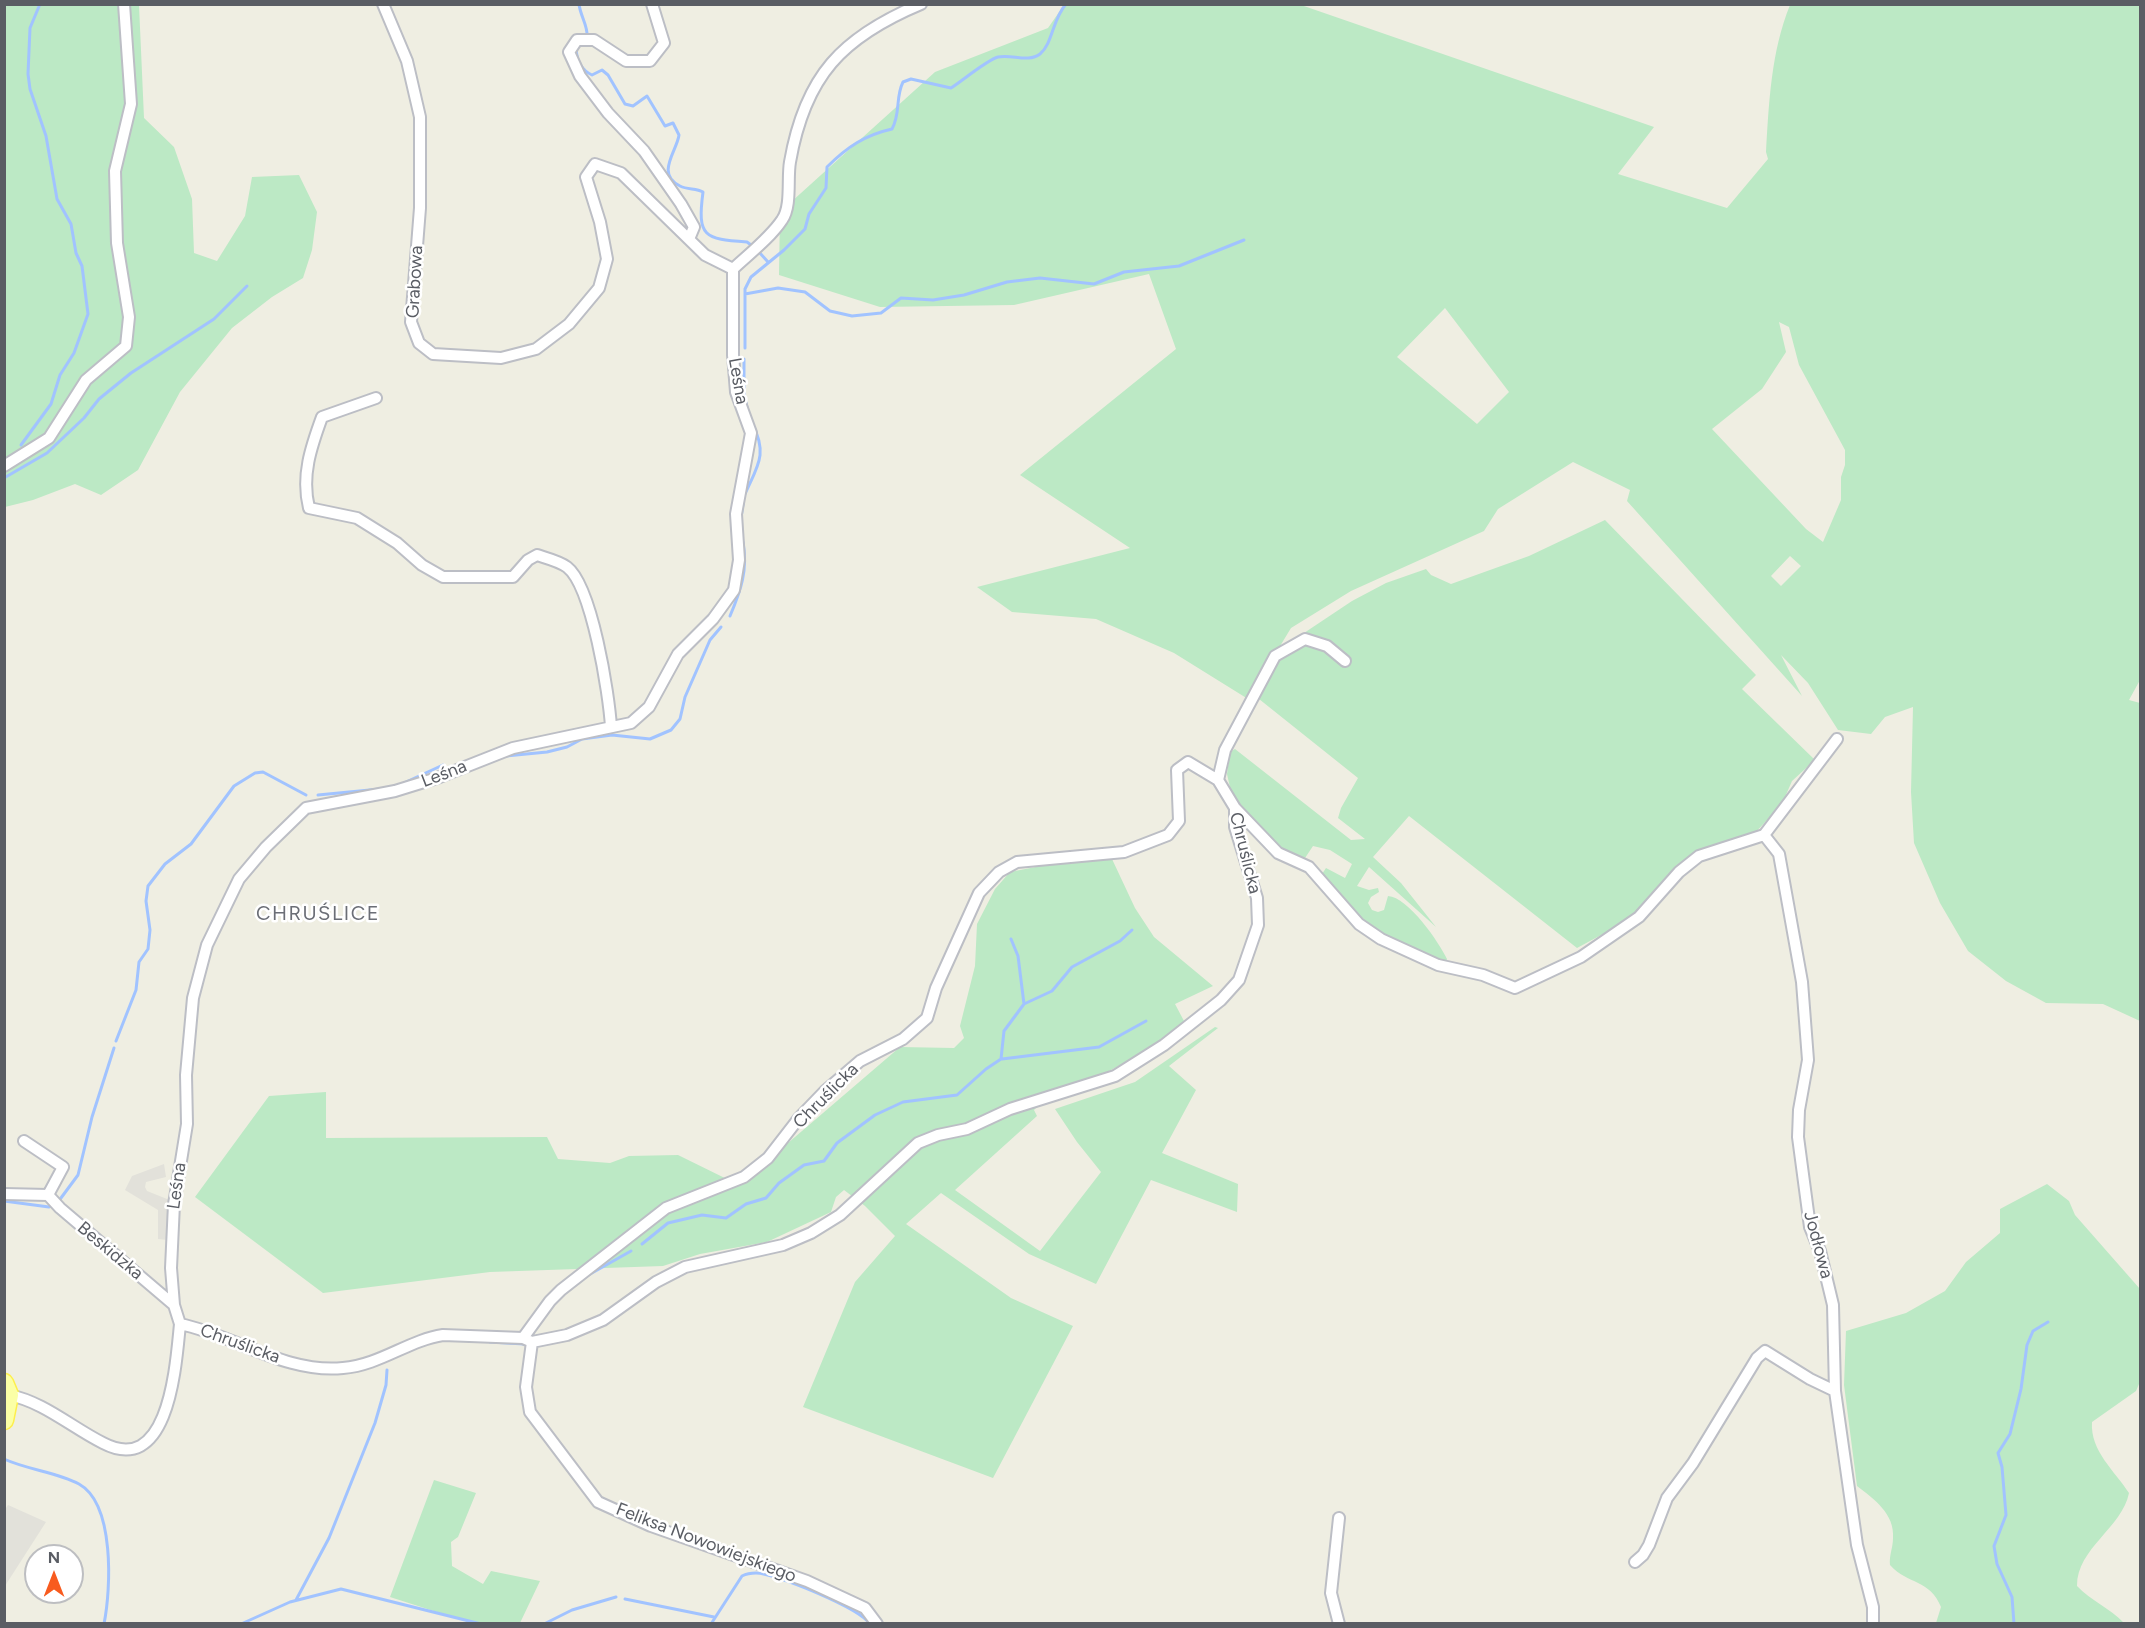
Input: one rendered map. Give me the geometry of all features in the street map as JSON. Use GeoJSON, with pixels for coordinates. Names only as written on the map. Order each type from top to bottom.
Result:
{"type":"FeatureCollection","features":[{"type":"Feature","properties":{"kind":"main road","name":"Chruślicka"},"geometry":{"type":"LineString","coordinates":[[6,1390],[6,1418]]}},
{"type":"Feature","properties":{"kind":"street"},"geometry":{"type":"LineString","coordinates":[[4,466],[49,438],[86,380],[126,346],[129,317],[117,243],[115,171],[131,104],[124,4]]}},
{"type":"Feature","properties":{"kind":"street","name":"Grabowa"},"geometry":{"type":"LineString","coordinates":[[383,4],[407,61],[420,117],[420,208],[411,322],[419,344],[433,354],[501,358],[536,349],[569,324],[599,288],[607,259],[600,222],[586,177],[595,164],[621,172],[705,255],[730,267]]}},
{"type":"Feature","properties":{"kind":"street"},"geometry":{"type":"LineString","coordinates":[[652,4],[664,43],[650,62],[626,62],[594,40],[577,39],[569,52],[580,76],[608,113],[644,151],[681,204],[694,227],[689,239]]}},
{"type":"Feature","properties":{"kind":"street"},"geometry":{"type":"LineString","coordinates":[[730,267],[784,219],[797,126],[837,54],[874,27],[921,4]]}},
{"type":"Feature","properties":{"kind":"street","name":"Leśna"},"geometry":{"type":"LineString","coordinates":[[180,1324],[174,1305],[171,1268],[174,1203],[187,1124],[186,1075],[193,998],[207,945],[239,879],[266,847],[306,808],[394,791],[428,781],[513,748],[631,723],[648,706],[678,654],[713,619],[734,590],[739,560],[736,514],[751,433],[736,393],[730,267]]}},
{"type":"Feature","properties":{"kind":"street"},"geometry":{"type":"LineString","coordinates":[[376,398],[322,417],[310,449],[304,487],[309,508],[357,518],[397,543],[422,566],[443,577],[513,577],[528,560],[537,555],[567,567],[581,584],[609,689],[611,727]]}},
{"type":"Feature","properties":{"kind":"street"},"geometry":{"type":"LineString","coordinates":[[1218,780],[1225,750],[1275,656],[1305,639],[1327,646],[1345,661]]}},
{"type":"Feature","properties":{"kind":"street"},"geometry":{"type":"LineString","coordinates":[[1235,808],[1278,853],[1309,867],[1359,924],[1381,939],[1438,965],[1483,975],[1515,988],[1581,957],[1639,918],[1679,873],[1699,856],[1764,835],[1838,739]]}},
{"type":"Feature","properties":{"kind":"street","name":"Chruślicka"},"geometry":{"type":"LineString","coordinates":[[6,1390],[36,1403],[110,1446],[123,1448],[138,1446],[152,1434],[166,1409],[173,1385],[180,1324],[207,1330],[270,1356],[317,1368],[343,1368],[368,1363],[431,1336],[527,1340],[567,1335],[603,1320],[656,1282],[685,1267],[783,1245],[811,1233],[840,1215],[918,1143],[938,1135],[967,1129],[1010,1109],[1114,1076],[1164,1045],[1221,1000],[1239,980],[1258,925],[1257,898],[1235,827],[1235,808],[1218,780],[1188,762],[1177,770],[1179,821],[1168,835],[1124,852],[1017,862],[999,872],[979,893],[936,988],[927,1018],[903,1039],[854,1066],[799,1118],[768,1158],[744,1177],[666,1208],[561,1290],[550,1301],[527,1340]]}},
{"type":"Feature","properties":{"kind":"street","name":"Jodłowa"},"geometry":{"type":"LineString","coordinates":[[1764,835],[1779,854],[1802,982],[1808,1060],[1799,1110],[1798,1137],[1810,1227],[1820,1251],[1833,1305],[1835,1391],[1857,1545],[1873,1607],[1873,1623]]}},
{"type":"Feature","properties":{"kind":"street"},"geometry":{"type":"LineString","coordinates":[[4,1194],[53,1201],[63,1167],[24,1141]]}},
{"type":"Feature","properties":{"kind":"street","name":"Beskidzka"},"geometry":{"type":"LineString","coordinates":[[53,1201],[174,1305]]}},
{"type":"Feature","properties":{"kind":"street","name":"Feliksa Nowowiejskiego"},"geometry":{"type":"LineString","coordinates":[[527,1340],[526,1387],[530,1412],[598,1502],[651,1526],[807,1581],[865,1608],[877,1623]]}},
{"type":"Feature","properties":{"kind":"street"},"geometry":{"type":"LineString","coordinates":[[1635,1562],[1643,1555],[1667,1498],[1693,1463],[1757,1358],[1765,1351],[1810,1379],[1835,1391]]}},
{"type":"Feature","properties":{"kind":"street"},"geometry":{"type":"LineString","coordinates":[[1339,1623],[1331,1593],[1340,1518]]}},
{"type":"Feature","properties":{"kind":"shaded area"},"geometry":{"type":"Polygon","coordinates":[[[164,1164],[166,1177],[146,1182],[145,1187],[147,1191],[172,1201],[168,1240],[158,1239],[158,1210],[125,1190],[132,1176],[164,1164]]]}},
{"type":"Feature","properties":{"kind":"shaded area"},"geometry":{"type":"Polygon","coordinates":[[[8,1505],[46,1522],[32,1544],[24,1544],[24,1556],[5,1586],[4,1511],[8,1505]]]}},
{"type":"Feature","properties":{"kind":"green space"},"geometry":{"type":"Polygon","coordinates":[[[4,5],[139,5],[144,118],[174,147],[192,199],[194,253],[217,261],[245,216],[252,177],[299,175],[317,212],[312,250],[303,278],[272,297],[232,328],[180,392],[138,470],[101,495],[75,484],[33,500],[5,507],[4,5]]]}},
{"type":"Feature","properties":{"kind":"green space"},"geometry":{"type":"Polygon","coordinates":[[[1064,5],[1301,5],[1654,127],[1618,174],[1727,208],[1768,159],[1766,152],[1772,77],[1779,41],[1790,5],[2140,5],[2140,680],[2129,700],[2140,703],[2140,1021],[2103,1004],[2046,1003],[2006,981],[1968,951],[1940,903],[1914,843],[1911,792],[1913,707],[1885,717],[1871,734],[1838,730],[1808,683],[1781,655],[1802,696],[1627,501],[1630,490],[1573,462],[1498,509],[1484,531],[1351,591],[1291,628],[1248,699],[1174,653],[1096,619],[1012,612],[977,587],[1130,548],[1020,475],[1176,349],[1149,274],[1014,305],[880,307],[779,275],[780,212],[935,72],[1048,28],[1064,5]],[[1445,308],[1397,357],[1477,424],[1509,392],[1445,308]],[[1779,322],[1786,352],[1762,389],[1712,429],[1806,529],[1823,542],[1841,500],[1841,477],[1845,465],[1845,450],[1799,365],[1789,327],[1779,322]],[[1790,556],[1771,576],[1781,586],[1801,566],[1790,556]]]}},
{"type":"Feature","properties":{"kind":"green space"},"geometry":{"type":"Polygon","coordinates":[[[1605,520],[1756,675],[1742,689],[1815,760],[1792,781],[1782,804],[1754,834],[1701,849],[1669,876],[1629,920],[1577,948],[1409,816],[1373,857],[1401,883],[1436,927],[1369,867],[1357,886],[1369,890],[1378,888],[1379,892],[1371,897],[1368,903],[1372,910],[1378,912],[1384,910],[1388,896],[1405,904],[1437,942],[1447,959],[1445,964],[1387,938],[1365,923],[1322,874],[1326,868],[1345,878],[1352,864],[1330,850],[1313,846],[1305,858],[1285,853],[1254,826],[1231,792],[1227,774],[1230,752],[1235,749],[1351,840],[1365,839],[1338,818],[1358,778],[1259,699],[1276,663],[1295,639],[1352,601],[1386,583],[1426,569],[1431,575],[1451,584],[1529,556],[1605,520]]]}},
{"type":"Feature","properties":{"kind":"green space"},"geometry":{"type":"Polygon","coordinates":[[[1112,859],[1135,908],[1154,937],[1213,986],[1175,1004],[1184,1021],[1156,1046],[1094,1079],[1055,1089],[1034,1110],[1037,1116],[955,1190],[1040,1251],[1101,1172],[1055,1109],[1135,1082],[1215,1027],[1218,1028],[1169,1066],[1196,1090],[1162,1153],[1238,1184],[1237,1212],[1151,1180],[1096,1284],[1029,1254],[941,1193],[906,1224],[1011,1298],[1073,1326],[993,1478],[803,1407],[855,1282],[895,1236],[865,1206],[844,1190],[836,1197],[831,1212],[767,1242],[700,1254],[663,1266],[490,1272],[323,1293],[195,1197],[269,1096],[326,1092],[326,1138],[547,1137],[558,1159],[610,1163],[629,1156],[678,1155],[739,1185],[900,1047],[954,1048],[964,1038],[960,1026],[975,966],[977,924],[995,889],[1010,872],[1051,864],[1112,859]]]}},
{"type":"Feature","properties":{"kind":"green space"},"geometry":{"type":"Polygon","coordinates":[[[2047,1184],[2069,1201],[2075,1215],[2140,1289],[2139,1384],[2136,1391],[2092,1422],[2092,1432],[2099,1451],[2129,1493],[2118,1517],[2084,1560],[2077,1586],[2124,1623],[1936,1623],[1941,1607],[1936,1598],[1931,1591],[1890,1565],[1893,1538],[1891,1522],[1882,1508],[1857,1486],[1844,1385],[1846,1331],[1906,1313],[1945,1291],[1966,1262],[2000,1233],[2000,1209],[2047,1184]]]}},
{"type":"Feature","properties":{"kind":"green space"},"geometry":{"type":"Polygon","coordinates":[[[434,1480],[476,1493],[458,1537],[451,1542],[452,1566],[483,1584],[491,1571],[540,1581],[520,1623],[471,1623],[390,1597],[434,1480]]]}},
{"type":"Feature","properties":{"kind":"waterway"},"geometry":{"type":"LineString","coordinates":[[21,445],[51,404],[60,375],[74,353],[88,314],[82,266],[76,253],[71,224],[57,199],[46,136],[30,89],[28,74],[30,28],[40,4]]}},
{"type":"Feature","properties":{"kind":"waterway"},"geometry":{"type":"LineString","coordinates":[[579,4],[587,36]]}},
{"type":"Feature","properties":{"kind":"waterway"},"geometry":{"type":"LineString","coordinates":[[745,348],[745,289],[751,277],[805,229],[809,214],[826,188],[827,167],[857,143],[892,129],[903,82],[911,79],[951,88],[981,66],[998,57],[1035,57],[1048,44],[1061,10],[1066,4]]}},
{"type":"Feature","properties":{"kind":"waterway"},"geometry":{"type":"LineString","coordinates":[[576,49],[582,68],[592,75],[602,70],[608,75],[625,104],[633,106],[647,96],[665,126],[673,123],[679,135],[669,162],[669,175],[680,186],[703,192],[701,218],[707,233],[713,237],[747,242],[751,245]]}},
{"type":"Feature","properties":{"kind":"waterway"},"geometry":{"type":"LineString","coordinates":[[745,294],[778,288],[805,292],[830,311],[852,316],[881,313],[901,298],[933,300],[964,295],[1007,282],[1040,278],[1094,284],[1124,272],[1179,266],[1244,240]]}},
{"type":"Feature","properties":{"kind":"waterway"},"geometry":{"type":"LineString","coordinates":[[759,252],[768,262]]}},
{"type":"Feature","properties":{"kind":"waterway"},"geometry":{"type":"LineString","coordinates":[[4,478],[47,453],[84,418],[99,399],[131,373],[214,319],[247,286]]}},
{"type":"Feature","properties":{"kind":"waterway"},"geometry":{"type":"LineString","coordinates":[[744,359],[744,395],[748,411]]}},
{"type":"Feature","properties":{"kind":"waterway"},"geometry":{"type":"LineString","coordinates":[[745,494],[757,467],[760,451],[752,423]]}},
{"type":"Feature","properties":{"kind":"waterway"},"geometry":{"type":"LineString","coordinates":[[741,518],[743,504]]}},
{"type":"Feature","properties":{"kind":"waterway"},"geometry":{"type":"LineString","coordinates":[[730,616],[743,580],[745,562],[743,542]]}},
{"type":"Feature","properties":{"kind":"waterway"},"geometry":{"type":"LineString","coordinates":[[506,756],[547,752],[567,747],[582,739],[612,735],[650,739],[671,730],[680,719],[685,697],[710,640],[721,627]]}},
{"type":"Feature","properties":{"kind":"waterway"},"geometry":{"type":"LineString","coordinates":[[406,782],[443,765]]}},
{"type":"Feature","properties":{"kind":"waterway"},"geometry":{"type":"LineString","coordinates":[[116,1041],[136,990],[139,962],[148,949],[150,930],[146,901],[148,886],[165,864],[191,844],[234,786],[255,773],[263,772],[306,795]]}},
{"type":"Feature","properties":{"kind":"waterway"},"geometry":{"type":"LineString","coordinates":[[318,795],[380,789]]}},
{"type":"Feature","properties":{"kind":"waterway"},"geometry":{"type":"LineString","coordinates":[[642,1244],[668,1223],[702,1215],[726,1218],[746,1204],[766,1198],[779,1183],[804,1165],[824,1161],[837,1143],[875,1115],[903,1102],[957,1095],[1001,1059],[1004,1031],[1024,1004],[1052,991],[1072,967],[1120,941],[1132,930]]}},
{"type":"Feature","properties":{"kind":"waterway"},"geometry":{"type":"LineString","coordinates":[[1011,939],[1018,956],[1024,1004]]}},
{"type":"Feature","properties":{"kind":"waterway"},"geometry":{"type":"LineString","coordinates":[[1002,1059],[1099,1047],[1146,1021]]}},
{"type":"Feature","properties":{"kind":"waterway"},"geometry":{"type":"LineString","coordinates":[[58,1202],[78,1175],[92,1117],[114,1048]]}},
{"type":"Feature","properties":{"kind":"waterway"},"geometry":{"type":"LineString","coordinates":[[4,1201],[49,1207],[52,1205]]}},
{"type":"Feature","properties":{"kind":"waterway"},"geometry":{"type":"LineString","coordinates":[[583,1278],[631,1251]]}},
{"type":"Feature","properties":{"kind":"waterway"},"geometry":{"type":"LineString","coordinates":[[2014,1624],[2012,1597],[1997,1564],[1994,1546],[2006,1515],[2002,1467],[1998,1453],[2010,1434],[2021,1389],[2027,1345],[2033,1331],[2048,1322]]}},
{"type":"Feature","properties":{"kind":"waterway"},"geometry":{"type":"LineString","coordinates":[[490,1342],[524,1344]]}},
{"type":"Feature","properties":{"kind":"waterway"},"geometry":{"type":"LineString","coordinates":[[296,1600],[329,1538],[375,1423],[386,1385],[387,1370]]}},
{"type":"Feature","properties":{"kind":"waterway"},"geometry":{"type":"LineString","coordinates":[[4,1459],[70,1480],[91,1494],[105,1528],[108,1548],[108,1590],[104,1624]]}},
{"type":"Feature","properties":{"kind":"waterway"},"geometry":{"type":"LineString","coordinates":[[711,1624],[742,1576],[756,1573],[816,1592],[851,1609],[870,1624]]}},
{"type":"Feature","properties":{"kind":"waterway"},"geometry":{"type":"LineString","coordinates":[[241,1624],[290,1602],[341,1589],[481,1624]]}},
{"type":"Feature","properties":{"kind":"waterway"},"geometry":{"type":"LineString","coordinates":[[544,1624],[572,1610],[616,1597]]}},
{"type":"Feature","properties":{"kind":"waterway"},"geometry":{"type":"LineString","coordinates":[[625,1599],[714,1617]]}},
{"type":"Feature","properties":{"kind":"district","name":"CHRUŚLICE"},"geometry":{"type":"Point","coordinates":[318,914]}}]}
